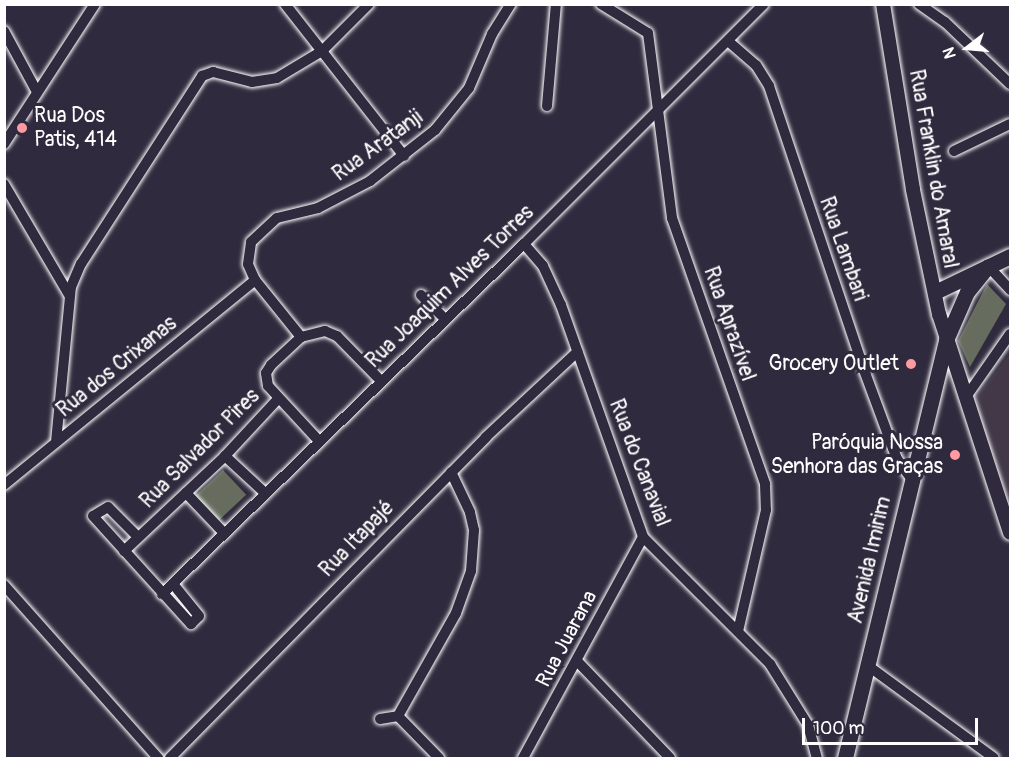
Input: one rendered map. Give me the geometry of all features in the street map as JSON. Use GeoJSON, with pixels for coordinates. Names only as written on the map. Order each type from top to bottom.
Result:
{"type":"FeatureCollection","features":[{"type":"Feature","properties":{"kind":"main road","name":"Avenida Imirim"},"geometry":{"type":"LineString","coordinates":[[845,759],[946,340],[966,292],[988,266],[1011,256]]}},
{"type":"Feature","properties":{"kind":"main road"},"geometry":{"type":"LineString","coordinates":[[935,292],[988,266]]}},
{"type":"Feature","properties":{"kind":"street"},"geometry":{"type":"LineString","coordinates":[[4,144],[95,4]]}},
{"type":"Feature","properties":{"kind":"street"},"geometry":{"type":"LineString","coordinates":[[285,4],[404,156]]}},
{"type":"Feature","properties":{"kind":"street"},"geometry":{"type":"LineString","coordinates":[[56,442],[69,295],[81,264],[202,76],[213,72],[266,81],[300,67],[322,51],[369,4]]}},
{"type":"Feature","properties":{"kind":"street","name":"Rua Aratanji"},"geometry":{"type":"LineString","coordinates":[[302,337],[255,280],[248,253],[263,228],[277,218],[318,208],[340,197],[404,156],[454,111],[511,4]]}},
{"type":"Feature","properties":{"kind":"street"},"geometry":{"type":"LineString","coordinates":[[547,106],[556,4]]}},
{"type":"Feature","properties":{"kind":"street","name":"Rua Aprazível"},"geometry":{"type":"LineString","coordinates":[[601,4],[644,27],[650,40],[656,111],[672,218],[768,496],[738,631]]}},
{"type":"Feature","properties":{"kind":"street","name":"Rua Joaquim Alves Torres"},"geometry":{"type":"LineString","coordinates":[[162,594],[524,244],[764,4]]}},
{"type":"Feature","properties":{"kind":"street","name":"Rua Franklin do Amaral"},"geometry":{"type":"LineString","coordinates":[[883,4],[913,189],[946,340],[1011,533]]}},
{"type":"Feature","properties":{"kind":"street"},"geometry":{"type":"LineString","coordinates":[[918,4],[945,22],[1011,84]]}},
{"type":"Feature","properties":{"kind":"street"},"geometry":{"type":"LineString","coordinates":[[4,31],[37,92]]}},
{"type":"Feature","properties":{"kind":"street","name":"Rua Lambari"},"geometry":{"type":"LineString","coordinates":[[728,41],[756,65],[769,86],[864,370],[897,459],[911,478]]}},
{"type":"Feature","properties":{"kind":"street"},"geometry":{"type":"LineString","coordinates":[[954,151],[1011,124]]}},
{"type":"Feature","properties":{"kind":"street"},"geometry":{"type":"LineString","coordinates":[[4,184],[69,295]]}},
{"type":"Feature","properties":{"kind":"street","name":"Rua do Canavial"},"geometry":{"type":"LineString","coordinates":[[524,244],[554,286],[643,537],[738,631],[788,688],[808,725],[817,759]]}},
{"type":"Feature","properties":{"kind":"street"},"geometry":{"type":"LineString","coordinates":[[988,266],[1011,290]]}},
{"type":"Feature","properties":{"kind":"street","name":"Rua dos Crixanas"},"geometry":{"type":"LineString","coordinates":[[4,485],[255,280]]}},
{"type":"Feature","properties":{"kind":"street"},"geometry":{"type":"LineString","coordinates":[[421,295],[445,319]]}},
{"type":"Feature","properties":{"kind":"street"},"geometry":{"type":"LineString","coordinates":[[302,337],[325,331],[337,336],[381,381]]}},
{"type":"Feature","properties":{"kind":"street"},"geometry":{"type":"LineString","coordinates":[[966,397],[1011,334]]}},
{"type":"Feature","properties":{"kind":"street","name":"Rua Salvador Pires"},"geometry":{"type":"LineString","coordinates":[[124,551],[225,456],[277,400],[266,373],[302,337]]}},
{"type":"Feature","properties":{"kind":"street","name":"Rua Itapajé"},"geometry":{"type":"LineString","coordinates":[[170,759],[450,472],[577,352]]}},
{"type":"Feature","properties":{"kind":"street"},"geometry":{"type":"LineString","coordinates":[[277,400],[319,441]]}},
{"type":"Feature","properties":{"kind":"street"},"geometry":{"type":"LineString","coordinates":[[225,456],[265,493]]}},
{"type":"Feature","properties":{"kind":"street"},"geometry":{"type":"LineString","coordinates":[[398,716],[456,613],[471,571],[474,530],[470,512],[450,472]]}},
{"type":"Feature","properties":{"kind":"street"},"geometry":{"type":"LineString","coordinates":[[186,493],[224,533]]}},
{"type":"Feature","properties":{"kind":"street"},"geometry":{"type":"LineString","coordinates":[[138,537],[108,507],[93,516],[191,624],[200,616],[173,584]]}},
{"type":"Feature","properties":{"kind":"street","name":"Rua Juarana"},"geometry":{"type":"LineString","coordinates":[[523,759],[578,662],[643,537]]}},
{"type":"Feature","properties":{"kind":"street"},"geometry":{"type":"LineString","coordinates":[[4,585],[158,759]]}},
{"type":"Feature","properties":{"kind":"street"},"geometry":{"type":"LineString","coordinates":[[578,662],[670,759]]}},
{"type":"Feature","properties":{"kind":"street"},"geometry":{"type":"LineString","coordinates":[[867,665],[994,759]]}},
{"type":"Feature","properties":{"kind":"street"},"geometry":{"type":"LineString","coordinates":[[380,719],[398,716]]}},
{"type":"Feature","properties":{"kind":"street"},"geometry":{"type":"LineString","coordinates":[[398,716],[439,759]]}},
{"type":"Feature","properties":{"kind":"shaded area"},"geometry":{"type":"Polygon","coordinates":[[[1010,354],[1010,503],[973,401],[1010,354]]]}},
{"type":"Feature","properties":{"kind":"green space"},"geometry":{"type":"Polygon","coordinates":[[[987,284],[1006,304],[970,367],[958,341],[987,284]]]}},
{"type":"Feature","properties":{"kind":"green space"},"geometry":{"type":"Polygon","coordinates":[[[223,470],[246,495],[218,521],[195,496],[223,470]]]}},
{"type":"Feature","properties":{"kind":"place","name":"Rua Dos Patis, 414"},"geometry":{"type":"Point","coordinates":[22,128]}},
{"type":"Feature","properties":{"kind":"place","name":"Grocery Outlet"},"geometry":{"type":"Point","coordinates":[911,364]}},
{"type":"Feature","properties":{"kind":"place","name":"Paróquia Nossa Senhora das Graças"},"geometry":{"type":"Point","coordinates":[955,455]}}]}
